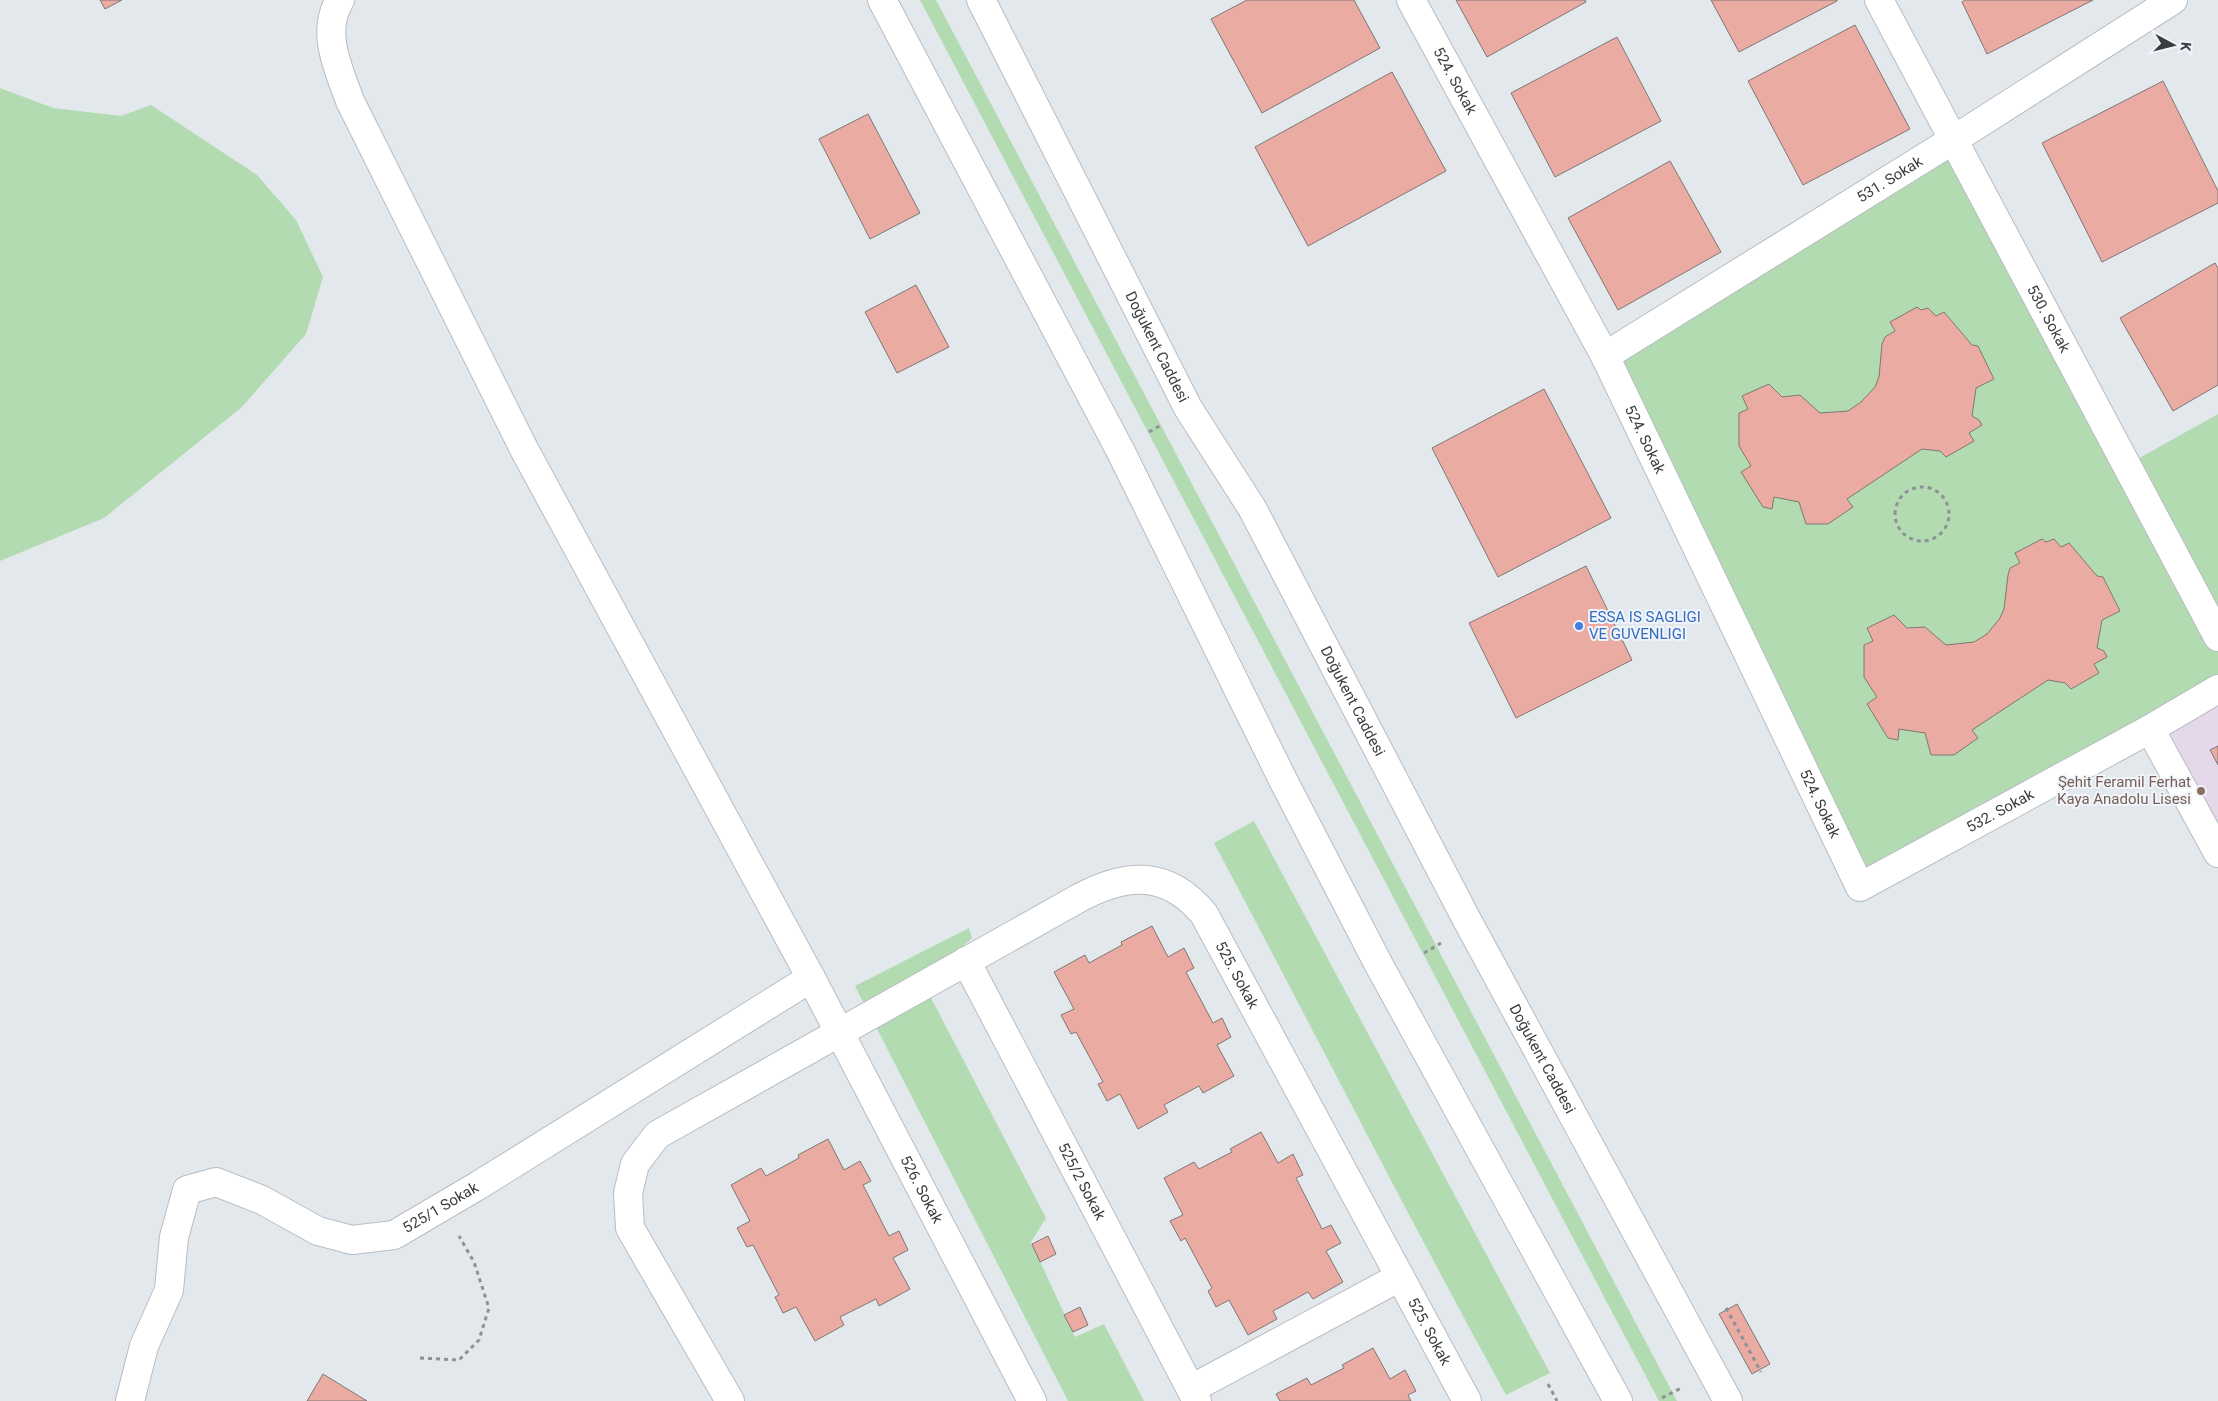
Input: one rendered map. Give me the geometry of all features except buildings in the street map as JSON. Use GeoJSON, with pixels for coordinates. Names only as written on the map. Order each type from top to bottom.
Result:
{"type":"FeatureCollection","features":[{"type":"Feature","properties":{"kind":"street","name":"526. Sokak"},"geometry":{"type":"LineString","coordinates":[[340,0],[334,13],[331,30],[333,49],[350,102],[524,449],[840,1032],[1032,1401]]}},
{"type":"Feature","properties":{"kind":"street"},"geometry":{"type":"LineString","coordinates":[[882,0],[1120,450],[1284,782],[1379,965],[1618,1401]]}},
{"type":"Feature","properties":{"kind":"street","name":"Doğukent Caddesi"},"geometry":{"type":"LineString","coordinates":[[981,0],[1188,408],[1252,508],[1467,920],[1728,1401]]}},
{"type":"Feature","properties":{"kind":"street","name":"524. Sokak"},"geometry":{"type":"LineString","coordinates":[[1410,0],[1604,356],[1860,887]]}},
{"type":"Feature","properties":{"kind":"street","name":"530. Sokak"},"geometry":{"type":"LineString","coordinates":[[1879,0],[2218,637]]}},
{"type":"Feature","properties":{"kind":"street","name":"531. Sokak"},"geometry":{"type":"LineString","coordinates":[[1604,356],[1953,140],[2172,0]]}},
{"type":"Feature","properties":{"kind":"street","name":"532. Sokak"},"geometry":{"type":"LineString","coordinates":[[1860,887],[2150,729],[2218,689]]}},
{"type":"Feature","properties":{"kind":"street"},"geometry":{"type":"LineString","coordinates":[[2150,729],[2218,853]]}},
{"type":"Feature","properties":{"kind":"street","name":"525. Sokak"},"geometry":{"type":"LineString","coordinates":[[730,1401],[630,1228],[628,1193],[636,1164],[657,1135],[1094,890],[1130,880],[1164,883],[1192,900],[1204,914],[1467,1401]]}},
{"type":"Feature","properties":{"kind":"street","name":"525/2 Sokak"},"geometry":{"type":"LineString","coordinates":[[966,961],[1194,1395]]}},
{"type":"Feature","properties":{"kind":"street","name":"525/1 Sokak"},"geometry":{"type":"LineString","coordinates":[[130,1401],[144,1346],[169,1290],[174,1237],[187,1190],[216,1182],[262,1200],[318,1231],[352,1240],[394,1235],[442,1208],[811,978]]}},
{"type":"Feature","properties":{"kind":"street"},"geometry":{"type":"LineString","coordinates":[[1194,1395],[1400,1277]]}},
{"type":"Feature","properties":{"kind":"path"},"geometry":{"type":"LineString","coordinates":[[1146,435],[1166,422]]}},
{"type":"Feature","properties":{"kind":"path"},"geometry":{"type":"LineString","coordinates":[[1929,488],[1937,492],[1944,498],[1949,514],[1944,530],[1931,540],[1916,541],[1909,538],[1898,526],[1895,518],[1899,501],[1904,494],[1912,489],[1929,488]]}},
{"type":"Feature","properties":{"kind":"path"},"geometry":{"type":"LineString","coordinates":[[1424,953],[1446,940]]}},
{"type":"Feature","properties":{"kind":"path"},"geometry":{"type":"LineString","coordinates":[[420,1358],[459,1360],[479,1340],[489,1308],[474,1262],[442,1208]]}},
{"type":"Feature","properties":{"kind":"path"},"geometry":{"type":"LineString","coordinates":[[1726,1308],[1761,1372]]}},
{"type":"Feature","properties":{"kind":"path"},"geometry":{"type":"LineString","coordinates":[[1548,1384],[1557,1401]]}},
{"type":"Feature","properties":{"kind":"path"},"geometry":{"type":"LineString","coordinates":[[1662,1398],[1685,1385]]}},
{"type":"Feature","properties":{"kind":"shaded area","name":"Şehit Feramil Ferhat Kaya Anadolu Lisesi"},"geometry":{"type":"Polygon","coordinates":[[[2218,689],[2218,853],[2150,729],[2218,689]]]}},
{"type":"Feature","properties":{"kind":"green space"},"geometry":{"type":"Polygon","coordinates":[[[920,0],[936,0],[1677,1401],[1659,1401],[920,0]]]}},
{"type":"Feature","properties":{"kind":"green space"},"geometry":{"type":"Polygon","coordinates":[[[0,88],[53,108],[121,116],[151,105],[257,175],[296,220],[323,277],[306,334],[242,407],[104,518],[0,561],[0,88]]]}},
{"type":"Feature","properties":{"kind":"green space"},"geometry":{"type":"Polygon","coordinates":[[[1953,140],[2127,465],[2218,414],[2218,689],[1860,887],[1605,356],[1953,140]]]}},
{"type":"Feature","properties":{"kind":"green space"},"geometry":{"type":"Polygon","coordinates":[[[1254,821],[1550,1373],[1506,1395],[1214,843],[1254,821]]]}},
{"type":"Feature","properties":{"kind":"green space"},"geometry":{"type":"Polygon","coordinates":[[[969,928],[972,938],[960,949],[918,973],[1046,1218],[1031,1242],[1075,1337],[1104,1324],[1144,1401],[1068,1401],[855,986],[969,928]]]}},
{"type":"Feature","properties":{"kind":"place","name":"ESSA IS SAGLIGI VE GUVENLIGI"},"geometry":{"type":"Point","coordinates":[1579,626]}},
{"type":"Feature","properties":{"kind":"place","name":"Şehit Feramil Ferhat Kaya Anadolu Lisesi"},"geometry":{"type":"Point","coordinates":[2201,791]}}]}
